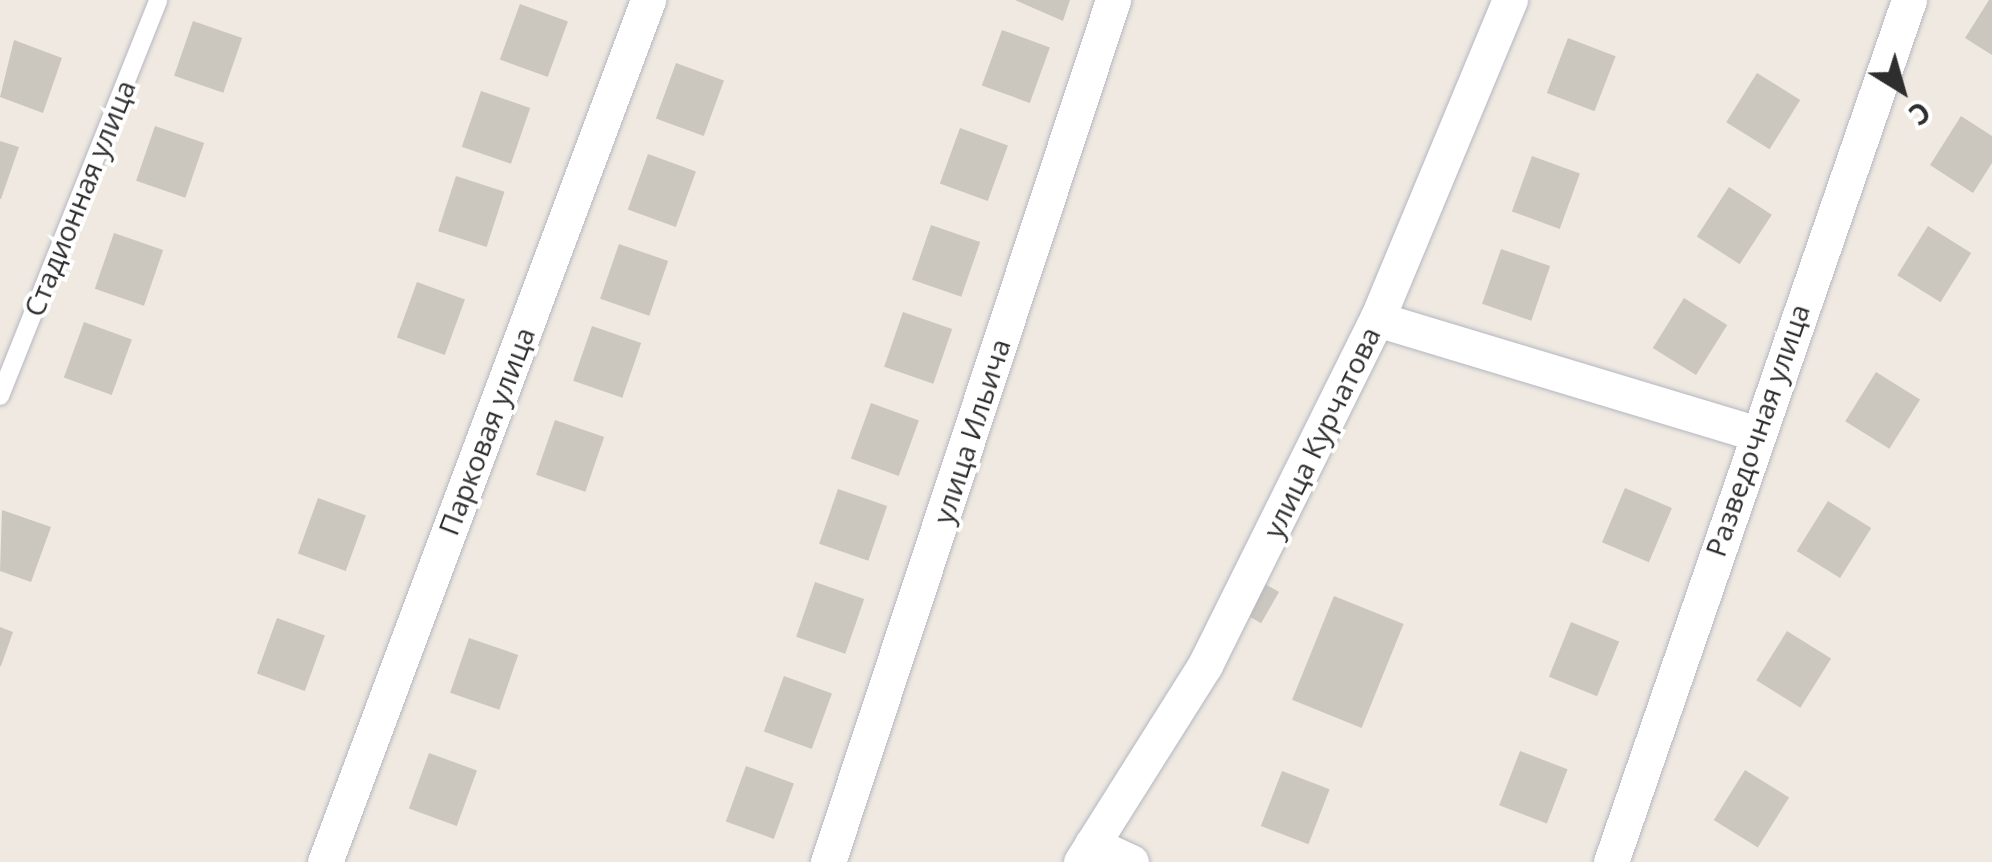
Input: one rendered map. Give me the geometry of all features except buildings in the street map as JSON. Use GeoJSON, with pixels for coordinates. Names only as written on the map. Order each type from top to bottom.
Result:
{"type":"FeatureCollection","features":[{"type":"Feature","properties":{"kind":"street","name":"Парковая улица"},"geometry":{"type":"LineString","coordinates":[[325,862],[648,0]]}},
{"type":"Feature","properties":{"kind":"street","name":"улица Ильича"},"geometry":{"type":"LineString","coordinates":[[828,862],[1113,0]]}},
{"type":"Feature","properties":{"kind":"street","name":"улица Курчатова"},"geometry":{"type":"LineString","coordinates":[[1131,862],[1087,853],[1206,665],[1377,319],[1510,0]]}},
{"type":"Feature","properties":{"kind":"street","name":"Разведочная улица"},"geometry":{"type":"LineString","coordinates":[[1611,862],[1755,433],[1908,0]]}},
{"type":"Feature","properties":{"kind":"street"},"geometry":{"type":"LineString","coordinates":[[1377,319],[1755,433]]}},
{"type":"Feature","properties":{"kind":"lane","name":"Стадионная улица"},"geometry":{"type":"LineString","coordinates":[[0,396],[158,0]]}}]}
